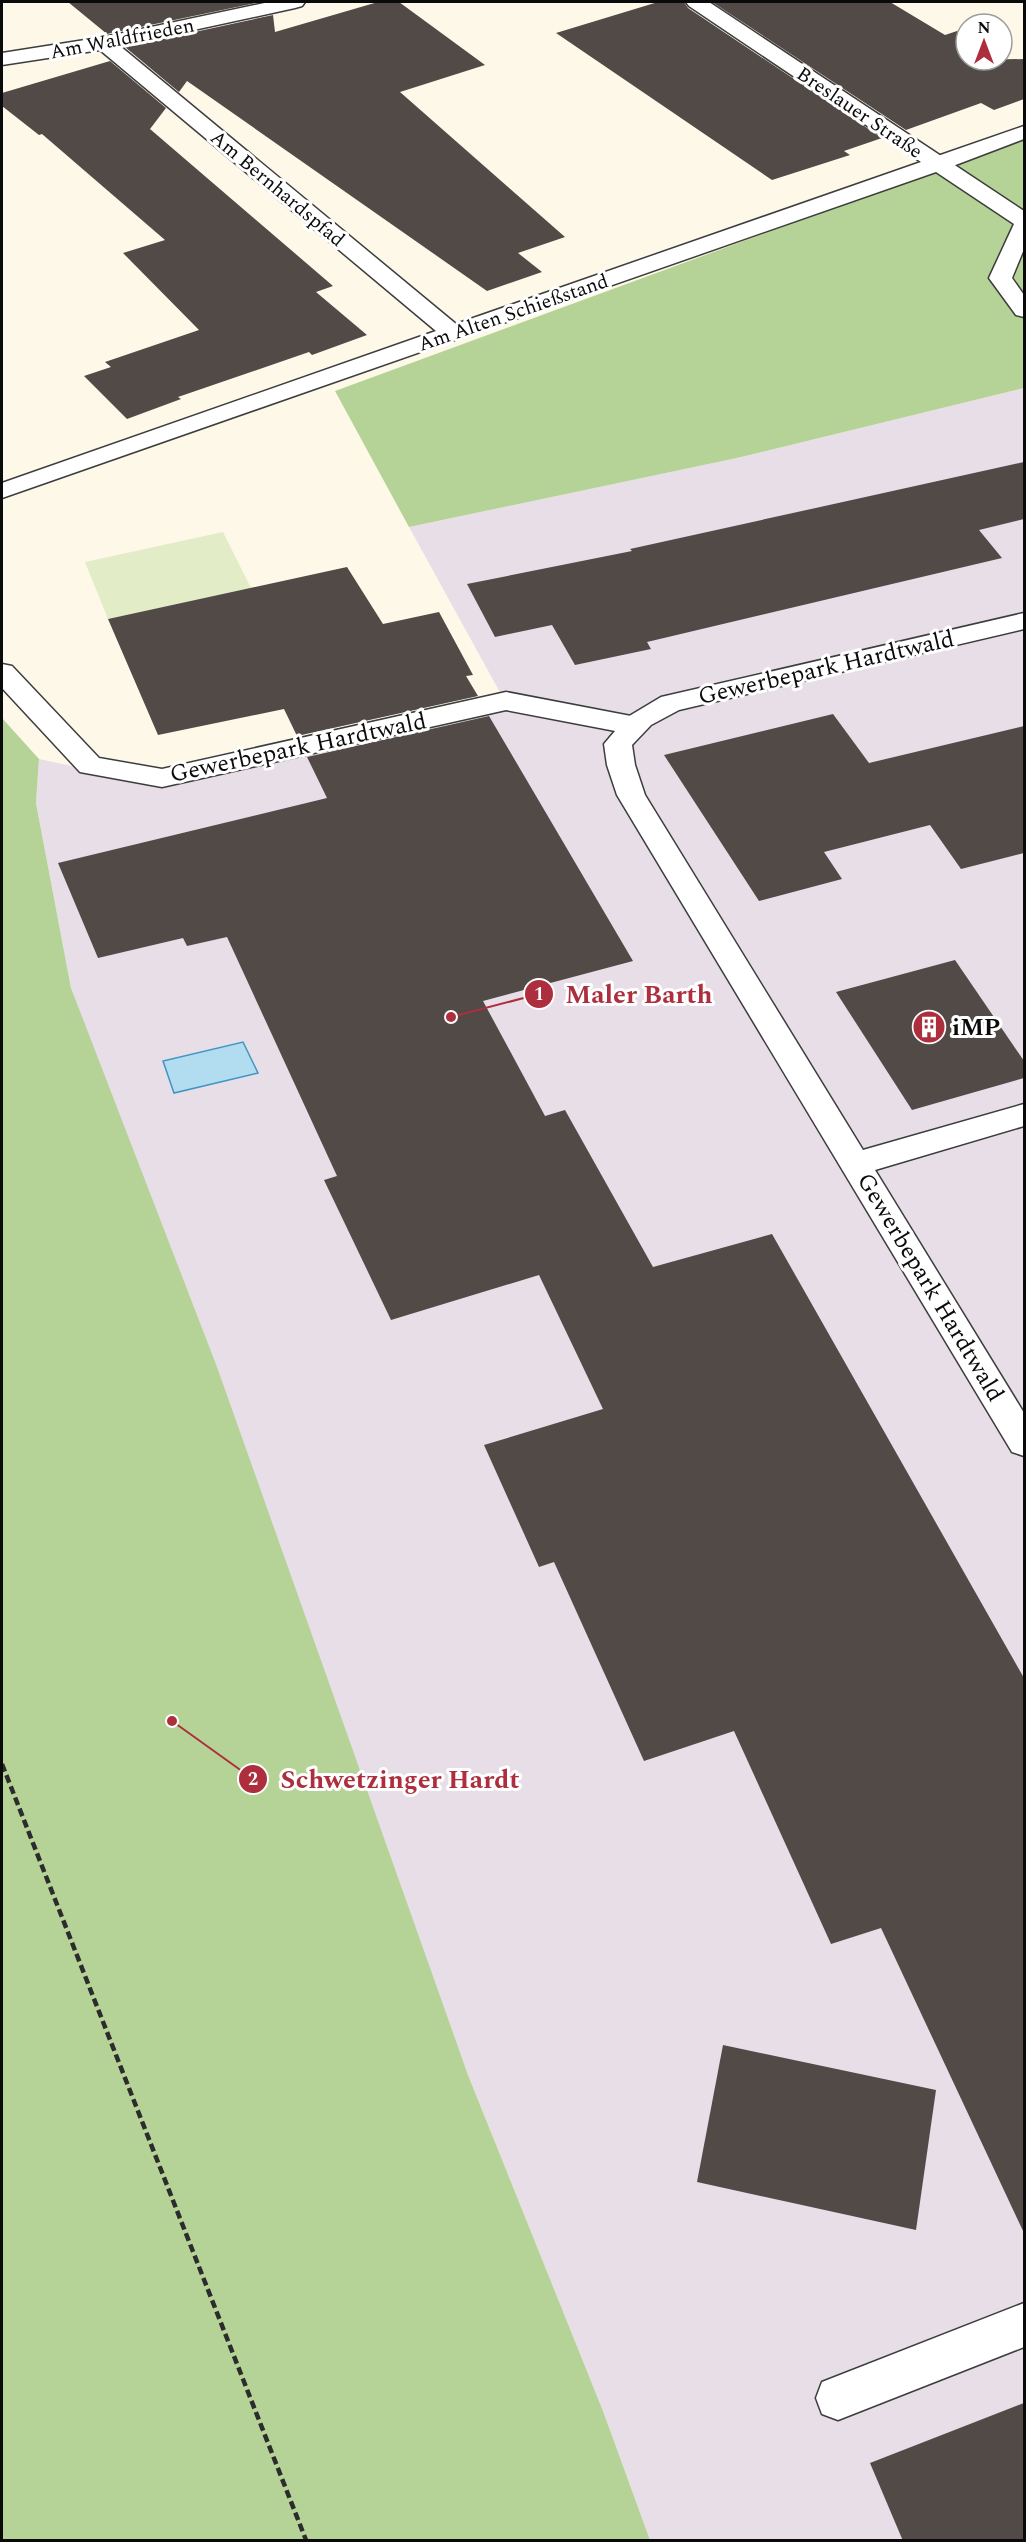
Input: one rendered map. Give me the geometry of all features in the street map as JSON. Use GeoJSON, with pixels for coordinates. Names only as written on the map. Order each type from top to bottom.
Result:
{"type":"FeatureCollection","features":[{"type":"Feature","properties":{"kind":"street"},"geometry":{"type":"LineString","coordinates":[[226,2],[243,15]]}},
{"type":"Feature","properties":{"kind":"street","name":"Am Waldfrieden"},"geometry":{"type":"LineString","coordinates":[[2,59],[104,43],[295,2]]}},
{"type":"Feature","properties":{"kind":"street","name":"Breslauer Straße"},"geometry":{"type":"LineString","coordinates":[[696,2],[1024,221]]}},
{"type":"Feature","properties":{"kind":"street","name":"Am Bernhardspfad"},"geometry":{"type":"LineString","coordinates":[[104,43],[452,333]]}},
{"type":"Feature","properties":{"kind":"street","name":"Am Alten Schießstand"},"geometry":{"type":"LineString","coordinates":[[2,491],[1024,132]]}},
{"type":"Feature","properties":{"kind":"street"},"geometry":{"type":"LineString","coordinates":[[1024,226],[1000,278],[1024,310]]}},
{"type":"Feature","properties":{"kind":"street","name":"Gewerbepark Hardtwald"},"geometry":{"type":"LineString","coordinates":[[1024,621],[671,703],[646,714],[632,725],[618,744],[621,765],[631,795],[857,1163],[1024,1442]]}},
{"type":"Feature","properties":{"kind":"street","name":"Gewerbepark Hardtwald"},"geometry":{"type":"LineString","coordinates":[[2,672],[90,766],[162,778],[506,701],[632,725]]}},
{"type":"Feature","properties":{"kind":"street","name":"Gewerbepark Hardtwald"},"geometry":{"type":"LineString","coordinates":[[857,1163],[1024,1115]]}},
{"type":"Feature","properties":{"kind":"street"},"geometry":{"type":"LineString","coordinates":[[838,2398],[1024,2325]]}},
{"type":"Feature","properties":{"kind":"path"},"geometry":{"type":"LineString","coordinates":[[2,1764],[306,2541]]}},
{"type":"Feature","properties":{"kind":"shaded area"},"geometry":{"type":"Polygon","coordinates":[[[1024,388],[1024,2540],[650,2540],[603,2411],[468,2075],[71,988],[36,803],[39,759],[128,778],[502,696],[409,527],[737,458],[1024,388]]]}},
{"type":"Feature","properties":{"kind":"green space"},"geometry":{"type":"Polygon","coordinates":[[[1024,138],[1024,388],[737,458],[409,527],[335,391],[1024,138]]]}},
{"type":"Feature","properties":{"kind":"green space"},"geometry":{"type":"Polygon","coordinates":[[[223,532],[251,588],[108,619],[85,562],[223,532]]]}},
{"type":"Feature","properties":{"kind":"green space"},"geometry":{"type":"Polygon","coordinates":[[[2,718],[39,759],[36,803],[71,988],[217,1367],[468,2075],[603,2411],[650,2540],[2,2540],[2,718]]]}},
{"type":"Feature","properties":{"kind":"water"},"geometry":{"type":"Polygon","coordinates":[[[243,1042],[258,1073],[174,1093],[163,1061],[243,1042]]]}},
{"type":"Feature","properties":{"kind":"building"},"geometry":{"type":"Polygon","coordinates":[[[68,2],[261,2],[107,34],[68,2]]]}},
{"type":"Feature","properties":{"kind":"building"},"geometry":{"type":"Polygon","coordinates":[[[378,2],[399,2],[485,65],[400,92],[565,237],[518,253],[542,272],[487,291],[187,81],[179,92],[125,47],[273,15],[275,32],[378,2]]]}},
{"type":"Feature","properties":{"kind":"building"},"geometry":{"type":"Polygon","coordinates":[[[658,2],[684,2],[688,8],[882,138],[844,151],[850,155],[772,180],[556,33],[658,2]]]}},
{"type":"Feature","properties":{"kind":"building"},"geometry":{"type":"Polygon","coordinates":[[[712,2],[890,2],[945,35],[954,32],[954,72],[1014,72],[1014,59],[1024,59],[1024,99],[994,110],[981,103],[906,130],[712,2]]]}},
{"type":"Feature","properties":{"kind":"building"},"geometry":{"type":"Polygon","coordinates":[[[110,61],[166,108],[150,129],[333,286],[316,292],[367,335],[312,355],[309,352],[178,397],[181,399],[127,419],[84,376],[111,367],[105,362],[199,330],[123,253],[165,240],[42,134],[39,135],[2,106],[2,93],[110,61]]]}},
{"type":"Feature","properties":{"kind":"building"},"geometry":{"type":"Polygon","coordinates":[[[1024,462],[1024,519],[979,530],[1002,558],[647,642],[651,649],[575,665],[552,625],[495,637],[467,584],[632,551],[630,549],[1024,462]]]}},
{"type":"Feature","properties":{"kind":"building"},"geometry":{"type":"Polygon","coordinates":[[[347,567],[383,624],[439,612],[473,675],[466,676],[478,696],[297,736],[284,709],[158,735],[108,619],[347,567]]]}},
{"type":"Feature","properties":{"kind":"building"},"geometry":{"type":"Polygon","coordinates":[[[833,714],[869,763],[1024,726],[1024,853],[961,869],[930,825],[824,852],[842,879],[759,901],[664,755],[833,714]]]}},
{"type":"Feature","properties":{"kind":"building"},"geometry":{"type":"Polygon","coordinates":[[[489,716],[633,961],[483,1001],[545,1116],[565,1110],[653,1267],[772,1234],[1024,1678],[1024,2233],[881,1928],[831,1944],[734,1731],[644,1761],[554,1562],[539,1567],[484,1445],[603,1409],[539,1275],[391,1320],[324,1180],[337,1176],[227,937],[187,946],[183,938],[98,958],[58,863],[327,798],[307,757],[489,716]]]}},
{"type":"Feature","properties":{"kind":"building","name":"iMP"},"geometry":{"type":"Polygon","coordinates":[[[955,960],[1024,1061],[1024,1078],[912,1110],[836,992],[955,960]]]}},
{"type":"Feature","properties":{"kind":"building"},"geometry":{"type":"Polygon","coordinates":[[[723,2045],[936,2090],[916,2230],[697,2182],[723,2045]]]}},
{"type":"Feature","properties":{"kind":"building"},"geometry":{"type":"Polygon","coordinates":[[[1024,2403],[1024,2541],[903,2541],[870,2463],[1024,2403]]]}},
{"type":"Feature","properties":{"kind":"place","name":"Maler Barth"},"geometry":{"type":"Point","coordinates":[451,1017]}},
{"type":"Feature","properties":{"kind":"place","name":"iMP"},"geometry":{"type":"Point","coordinates":[929,1027]}},
{"type":"Feature","properties":{"kind":"place","name":"Schwetzinger Hardt"},"geometry":{"type":"Point","coordinates":[172,1721]}}]}
